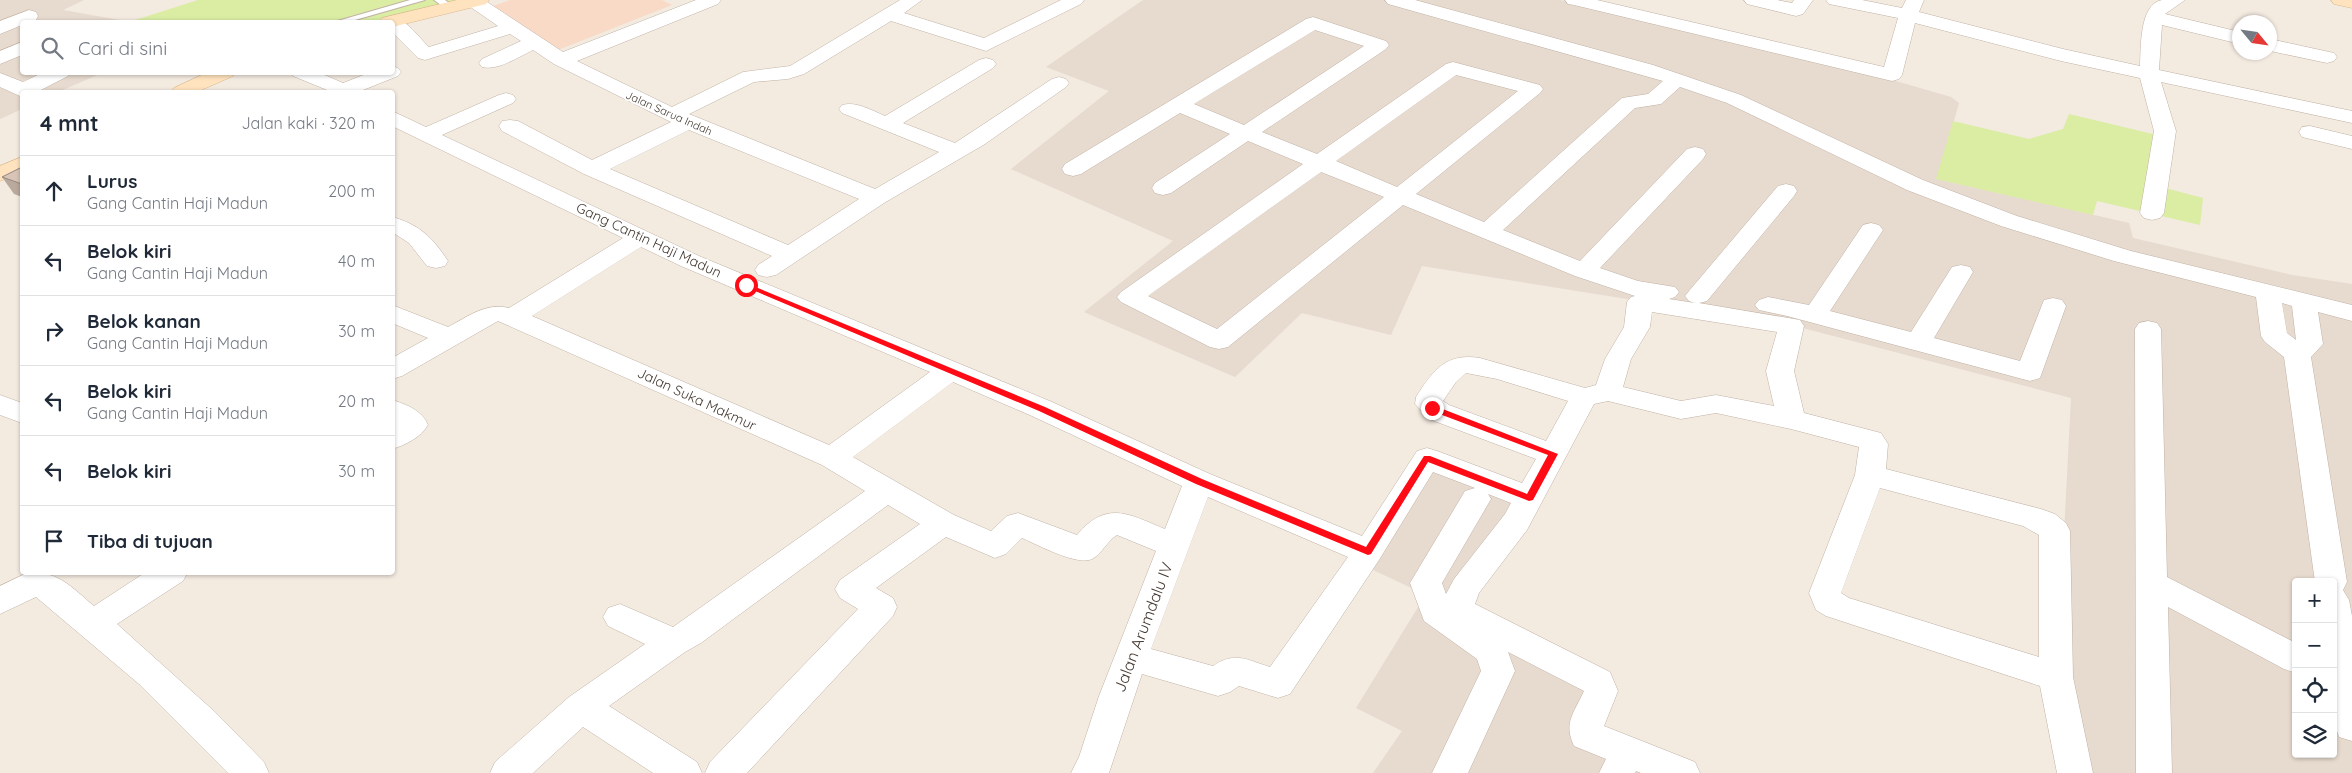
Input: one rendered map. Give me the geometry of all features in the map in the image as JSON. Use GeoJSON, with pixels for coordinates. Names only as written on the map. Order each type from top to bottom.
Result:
{"type":"FeatureCollection","features":[{"type":"Feature","properties":{"kind":"main road"},"geometry":{"type":"LineString","coordinates":[[395,21],[445,4],[477,1]]}},
{"type":"Feature","properties":{"kind":"main road"},"geometry":{"type":"LineString","coordinates":[[186,90],[219,75]]}},
{"type":"Feature","properties":{"kind":"main road"},"geometry":{"type":"LineString","coordinates":[[0,174],[20,165]]}},
{"type":"Feature","properties":{"kind":"street"},"geometry":{"type":"LineString","coordinates":[[561,60],[712,0]]}},
{"type":"Feature","properties":{"kind":"street"},"geometry":{"type":"LineString","coordinates":[[592,169],[750,76],[788,73],[797,70],[913,0]]}},
{"type":"Feature","properties":{"kind":"street"},"geometry":{"type":"LineString","coordinates":[[887,14],[986,45],[1075,0]]}},
{"type":"Feature","properties":{"kind":"street"},"geometry":{"type":"LineString","coordinates":[[1394,0],[1646,69],[1734,99],[1915,185],[2008,221],[2123,256],[2352,314]]}},
{"type":"Feature","properties":{"kind":"street"},"geometry":{"type":"LineString","coordinates":[[1574,0],[1892,74],[1912,7]]}},
{"type":"Feature","properties":{"kind":"street"},"geometry":{"type":"LineString","coordinates":[[1753,0],[1796,10],[1804,0]]}},
{"type":"Feature","properties":{"kind":"street"},"geometry":{"type":"LineString","coordinates":[[1835,0],[1912,7],[2061,55],[2352,117]]}},
{"type":"Feature","properties":{"kind":"street"},"geometry":{"type":"LineString","coordinates":[[2152,213],[2165,131],[2149,74],[2153,17],[2163,6],[2176,0]]}},
{"type":"Feature","properties":{"kind":"street","name":"Jalan Sarua Indah"},"geometry":{"type":"LineString","coordinates":[[477,1],[561,60],[679,118],[876,198]]}},
{"type":"Feature","properties":{"kind":"street"},"geometry":{"type":"LineString","coordinates":[[0,28],[29,16]]}},
{"type":"Feature","properties":{"kind":"street"},"geometry":{"type":"LineString","coordinates":[[2153,17],[2232,36]]}},
{"type":"Feature","properties":{"kind":"street"},"geometry":{"type":"LineString","coordinates":[[1073,169],[1313,23],[1379,45],[1163,188]]}},
{"type":"Feature","properties":{"kind":"street"},"geometry":{"type":"LineString","coordinates":[[395,26],[425,54]]}},
{"type":"Feature","properties":{"kind":"street"},"geometry":{"type":"LineString","coordinates":[[425,54],[515,27]]}},
{"type":"Feature","properties":{"kind":"street"},"geometry":{"type":"LineString","coordinates":[[488,63],[536,42]]}},
{"type":"Feature","properties":{"kind":"street"},"geometry":{"type":"LineString","coordinates":[[2277,46],[2327,57]]}},
{"type":"Feature","properties":{"kind":"street"},"geometry":{"type":"LineString","coordinates":[[0,58],[20,49]]}},
{"type":"Feature","properties":{"kind":"street"},"geometry":{"type":"LineString","coordinates":[[395,71],[425,59],[425,54]]}},
{"type":"Feature","properties":{"kind":"street"},"geometry":{"type":"LineString","coordinates":[[886,124],[986,64]]}},
{"type":"Feature","properties":{"kind":"street"},"geometry":{"type":"LineString","coordinates":[[1452,68],[1533,89],[1400,196],[1219,340],[1130,298],[1452,68]]}},
{"type":"Feature","properties":{"kind":"street"},"geometry":{"type":"LineString","coordinates":[[1630,102],[1619,91],[1646,69]]}},
{"type":"Feature","properties":{"kind":"street"},"geometry":{"type":"LineString","coordinates":[[28,90],[55,75]]}},
{"type":"Feature","properties":{"kind":"street"},"geometry":{"type":"LineString","coordinates":[[307,75],[344,90]]}},
{"type":"Feature","properties":{"kind":"street"},"geometry":{"type":"LineString","coordinates":[[348,90],[385,75]]}},
{"type":"Feature","properties":{"kind":"street"},"geometry":{"type":"LineString","coordinates":[[0,79],[24,90]]}},
{"type":"Feature","properties":{"kind":"street"},"geometry":{"type":"LineString","coordinates":[[1487,232],[1630,102],[1654,100],[1678,80]]}},
{"type":"Feature","properties":{"kind":"street"},"geometry":{"type":"LineString","coordinates":[[767,270],[876,198],[977,140],[1059,83]]}},
{"type":"Feature","properties":{"kind":"street"},"geometry":{"type":"LineString","coordinates":[[425,135],[506,100]]}},
{"type":"Feature","properties":{"kind":"street"},"geometry":{"type":"LineString","coordinates":[[1178,104],[1584,271],[1634,288],[1788,308],[1803,320]]}},
{"type":"Feature","properties":{"kind":"street"},"geometry":{"type":"LineString","coordinates":[[849,109],[956,151]]}},
{"type":"Feature","properties":{"kind":"street","name":"Gang Cantin Haji Madun"},"geometry":{"type":"LineString","coordinates":[[395,119],[425,135],[698,264],[1042,409],[1199,481],[1368,552]]}},
{"type":"Feature","properties":{"kind":"street"},"geometry":{"type":"LineString","coordinates":[[510,126],[592,169],[790,255]]}},
{"type":"Feature","properties":{"kind":"street"},"geometry":{"type":"LineString","coordinates":[[2310,132],[2352,143]]}},
{"type":"Feature","properties":{"kind":"street"},"geometry":{"type":"LineString","coordinates":[[1584,271],[1695,154]]}},
{"type":"Feature","properties":{"kind":"street"},"geometry":{"type":"LineString","coordinates":[[1698,296],[1786,191]]}},
{"type":"Feature","properties":{"kind":"street"},"geometry":{"type":"LineString","coordinates":[[395,225],[416,235],[436,261]]}},
{"type":"Feature","properties":{"kind":"street"},"geometry":{"type":"LineString","coordinates":[[1791,419],[1780,371],[1803,320],[1871,230]]}},
{"type":"Feature","properties":{"kind":"street"},"geometry":{"type":"LineString","coordinates":[[512,316],[640,238]]}},
{"type":"Feature","properties":{"kind":"street"},"geometry":{"type":"LineString","coordinates":[[1918,342],[1961,272]]}},
{"type":"Feature","properties":{"kind":"street"},"geometry":{"type":"LineString","coordinates":[[2268,292],[2274,336],[2297,354],[2329,578]]}},
{"type":"Feature","properties":{"kind":"street"},"geometry":{"type":"LineString","coordinates":[[1682,773],[1587,735],[1586,726],[1601,691],[1598,682],[1464,614],[1458,606],[1465,588],[1516,522],[1553,454],[1596,394],[1618,359],[1637,327],[1640,302],[1803,320],[1918,342],[2030,372],[2053,306]]}},
{"type":"Feature","properties":{"kind":"street"},"geometry":{"type":"LineString","coordinates":[[2297,354],[2310,344],[2304,302]]}},
{"type":"Feature","properties":{"kind":"street","name":"Jalan Suka Makmur"},"geometry":{"type":"LineString","coordinates":[[395,368],[492,314],[499,313],[512,316],[832,458],[943,523],[995,546],[1018,524],[1083,550],[1101,529],[1110,523],[1119,523],[1174,546]]}},
{"type":"Feature","properties":{"kind":"street"},"geometry":{"type":"LineString","coordinates":[[395,315],[449,337]]}},
{"type":"Feature","properties":{"kind":"street"},"geometry":{"type":"LineString","coordinates":[[2148,329],[2154,773]]}},
{"type":"Feature","properties":{"kind":"street"},"geometry":{"type":"LineString","coordinates":[[1553,454],[1439,412],[1429,404],[1430,397],[1457,366],[1464,364],[1483,366],[1596,394],[1681,410],[1716,404],[1791,419],[1871,440],[1874,444],[1870,475],[1825,593],[1828,600],[1838,607],[2056,677]]}},
{"type":"Feature","properties":{"kind":"street"},"geometry":{"type":"LineString","coordinates":[[832,458],[949,371]]}},
{"type":"Feature","properties":{"kind":"street"},"geometry":{"type":"LineString","coordinates":[[0,404],[20,413]]}},
{"type":"Feature","properties":{"kind":"street"},"geometry":{"type":"LineString","coordinates":[[395,411],[414,425],[395,437]]}},
{"type":"Feature","properties":{"kind":"street"},"geometry":{"type":"LineString","coordinates":[[1131,657],[1218,682],[1234,670],[1278,684],[1368,552],[1427,458],[1529,498]]}},
{"type":"Feature","properties":{"kind":"street"},"geometry":{"type":"LineString","coordinates":[[1870,475],[2030,517],[2044,522],[2055,531],[2056,677],[2075,773]]}},
{"type":"Feature","properties":{"kind":"street","name":"Jalan Arumdalu IV"},"geometry":{"type":"LineString","coordinates":[[1089,773],[1094,764],[1116,696],[1199,481]]}},
{"type":"Feature","properties":{"kind":"street"},"geometry":{"type":"LineString","coordinates":[[508,773],[581,707],[673,642],[689,634],[887,490]]}},
{"type":"Feature","properties":{"kind":"street"},"geometry":{"type":"LineString","coordinates":[[1450,773],[1498,671],[1491,651],[1436,612],[1426,583],[1476,499]]}},
{"type":"Feature","properties":{"kind":"street"},"geometry":{"type":"LineString","coordinates":[[723,773],[881,607],[850,589],[943,523]]}},
{"type":"Feature","properties":{"kind":"street"},"geometry":{"type":"LineString","coordinates":[[93,623],[167,575]]}},
{"type":"Feature","properties":{"kind":"street"},"geometry":{"type":"LineString","coordinates":[[2151,582],[2292,657]]}},
{"type":"Feature","properties":{"kind":"street"},"geometry":{"type":"LineString","coordinates":[[0,601],[32,584],[43,584],[93,623],[163,685],[251,773]]}},
{"type":"Feature","properties":{"kind":"street"},"geometry":{"type":"LineString","coordinates":[[620,618],[673,642]]}},
{"type":"Feature","properties":{"kind":"street"},"geometry":{"type":"LineString","coordinates":[[2336,623],[2352,726]]}},
{"type":"Feature","properties":{"kind":"street"},"geometry":{"type":"LineString","coordinates":[[581,707],[684,773]]}},
{"type":"Feature","properties":{"kind":"lane"},"geometry":{"type":"LineString","coordinates":[[346,20],[420,0]]}},
{"type":"Feature","properties":{"kind":"shaded area"},"geometry":{"type":"Polygon","coordinates":[[[0,0],[84,0],[63,10],[120,20],[20,20],[20,75],[97,75],[63,90],[20,90],[20,110],[0,119],[0,0]]]}},
{"type":"Feature","properties":{"kind":"shaded area"},"geometry":{"type":"Polygon","coordinates":[[[510,0],[662,0],[672,5],[553,52],[482,10],[510,0]]]}},
{"type":"Feature","properties":{"kind":"shaded area"},"geometry":{"type":"Polygon","coordinates":[[[1143,0],[1560,0],[1868,73],[1951,97],[1959,103],[1937,179],[2129,223],[2133,238],[2292,275],[2352,284],[2352,773],[2082,773],[2064,685],[2063,554],[2071,398],[1795,326],[1422,266],[1391,335],[1302,313],[1235,377],[1084,312],[1173,241],[1011,169],[1109,91],[1046,67],[1143,0]]]}},
{"type":"Feature","properties":{"kind":"shaded area"},"geometry":{"type":"Polygon","coordinates":[[[1437,472],[1513,501],[1457,591],[1596,695],[1573,734],[1656,773],[1373,773],[1402,731],[1356,708],[1420,604],[1420,592],[1369,568],[1425,474],[1437,472]]]}},
{"type":"Feature","properties":{"kind":"green space"},"geometry":{"type":"Polygon","coordinates":[[[198,0],[474,0],[393,20],[135,20],[198,0]]]}},
{"type":"Feature","properties":{"kind":"green space"},"geometry":{"type":"Polygon","coordinates":[[[2069,114],[2157,135],[2150,184],[2203,198],[2200,225],[2097,201],[2093,215],[1936,179],[1953,121],[2029,139],[2063,129],[2069,114]]]}},
{"type":"Feature","properties":{"kind":"building"},"geometry":{"type":"Polygon","coordinates":[[[20,168],[20,183],[2,177],[20,168]]]}},
{"type":"Feature","properties":{"kind":"route"},"geometry":{"type":"LineString","coordinates":[[746,285],[1042,409],[1199,481],[1368,552],[1427,458],[1529,498],[1553,454],[1432,408]]}}]}
